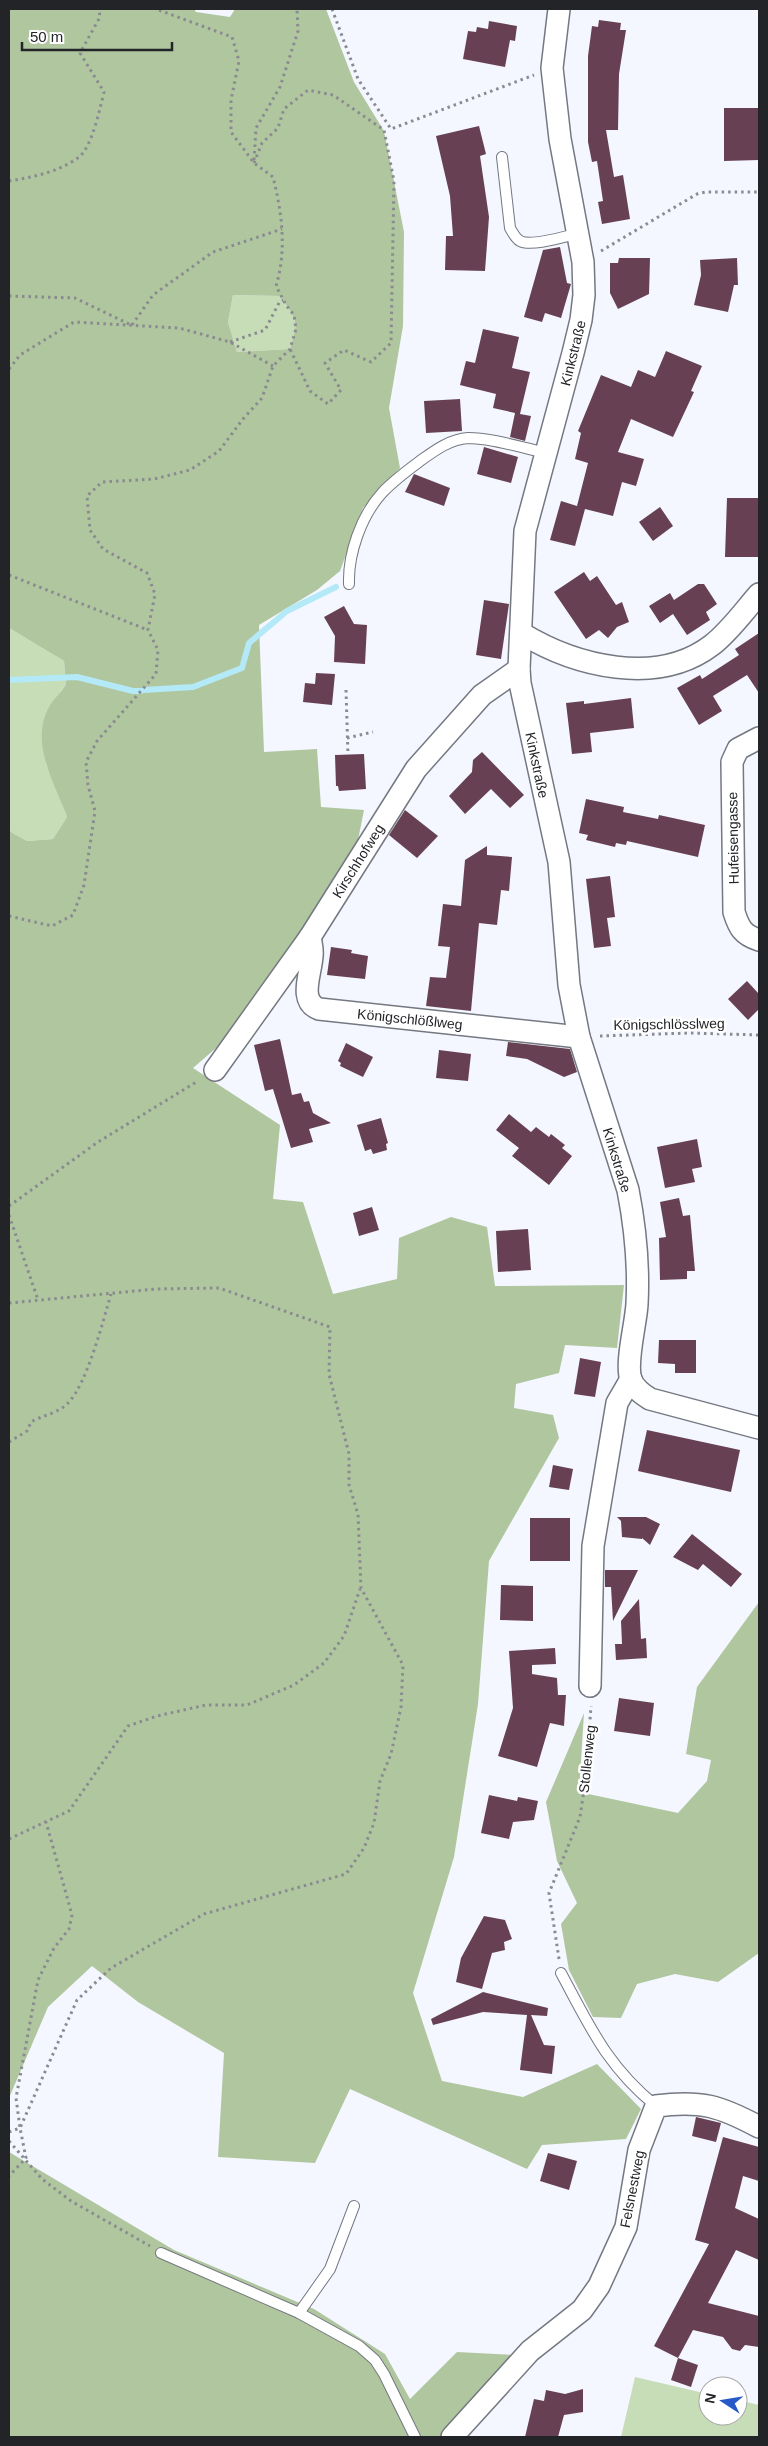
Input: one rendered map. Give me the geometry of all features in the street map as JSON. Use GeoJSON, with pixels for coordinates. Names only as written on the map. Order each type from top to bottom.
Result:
{"type":"FeatureCollection","features":[{"type":"Feature","properties":{"kind":"street","name":"Kinkstraße"},"geometry":{"type":"LineString","coordinates":[[559,9],[552,68],[560,139],[576,234],[583,262],[584,295],[582,320],[525,531],[519,669],[520,683],[559,862],[569,985],[579,1037],[628,1190],[632,1210],[637,1303],[630,1363],[631,1379]]}},
{"type":"Feature","properties":{"kind":"street"},"geometry":{"type":"LineString","coordinates":[[521,633],[536,642],[608,666],[638,669],[667,666],[692,657],[713,644],[759,594]]}},
{"type":"Feature","properties":{"kind":"street","name":"Kirschhofweg"},"geometry":{"type":"LineString","coordinates":[[215,1070],[310,937],[416,769],[482,696],[519,669]]}},
{"type":"Feature","properties":{"kind":"street","name":"Hufeisengasse"},"geometry":{"type":"LineString","coordinates":[[759,738],[738,749],[732,762],[734,912],[739,928],[748,936],[759,940]]}},
{"type":"Feature","properties":{"kind":"street","name":"Königschlößlweg"},"geometry":{"type":"LineString","coordinates":[[310,937],[312,954],[308,999],[312,1006],[319,1009],[579,1037]]}},
{"type":"Feature","properties":{"kind":"street"},"geometry":{"type":"LineString","coordinates":[[631,1379],[638,1392],[650,1399],[759,1428]]}},
{"type":"Feature","properties":{"kind":"street"},"geometry":{"type":"LineString","coordinates":[[590,1686],[593,1546],[617,1403],[631,1379]]}},
{"type":"Feature","properties":{"kind":"street"},"geometry":{"type":"LineString","coordinates":[[656,2106],[707,2104],[728,2111],[759,2127]]}},
{"type":"Feature","properties":{"kind":"street","name":"Felsnestweg"},"geometry":{"type":"LineString","coordinates":[[452,2437],[530,2351],[582,2310],[599,2286],[626,2226],[639,2150],[656,2106]]}},
{"type":"Feature","properties":{"kind":"lane"},"geometry":{"type":"LineString","coordinates":[[502,157],[510,228],[515,238],[521,242],[530,243],[576,234]]}},
{"type":"Feature","properties":{"kind":"lane"},"geometry":{"type":"LineString","coordinates":[[348,584],[348,568],[354,545],[370,511],[382,493],[435,450],[450,442],[467,438],[547,453]]}},
{"type":"Feature","properties":{"kind":"lane"},"geometry":{"type":"LineString","coordinates":[[561,1972],[614,2067],[632,2086],[656,2106]]}},
{"type":"Feature","properties":{"kind":"lane"},"geometry":{"type":"LineString","coordinates":[[299,2313],[330,2269],[354,2206]]}},
{"type":"Feature","properties":{"kind":"lane"},"geometry":{"type":"LineString","coordinates":[[161,2252],[299,2313],[358,2346],[375,2360],[403,2410],[414,2437]]}},
{"type":"Feature","properties":{"kind":"path"},"geometry":{"type":"LineString","coordinates":[[9,181],[42,175],[80,157],[96,127],[104,92],[80,53],[100,17],[99,9]]}},
{"type":"Feature","properties":{"kind":"path"},"geometry":{"type":"LineString","coordinates":[[9,916],[52,926],[73,915],[84,885],[95,811],[88,785],[86,762],[96,741],[156,674],[158,650],[148,630],[155,594],[147,572],[103,549],[90,530],[87,496],[102,482],[154,480],[190,470],[219,451],[243,419],[262,398],[273,366],[290,349],[296,329],[294,314],[283,300],[276,286],[283,264],[282,213],[273,177],[254,163],[231,132],[231,100],[239,62],[232,37],[156,9]]}},
{"type":"Feature","properties":{"kind":"path"},"geometry":{"type":"LineString","coordinates":[[254,163],[256,128],[280,86],[298,31],[297,9]]}},
{"type":"Feature","properties":{"kind":"path"},"geometry":{"type":"LineString","coordinates":[[332,9],[358,79],[391,129],[552,68]]}},
{"type":"Feature","properties":{"kind":"path"},"geometry":{"type":"LineString","coordinates":[[254,163],[262,142],[278,128],[284,109],[308,90],[333,95],[384,130],[394,181],[391,343],[371,362],[344,350],[325,363],[341,390],[328,404],[310,391],[290,349]]}},
{"type":"Feature","properties":{"kind":"path"},"geometry":{"type":"LineString","coordinates":[[583,262],[697,194],[706,192],[759,192]]}},
{"type":"Feature","properties":{"kind":"path"},"geometry":{"type":"LineString","coordinates":[[132,325],[152,295],[213,252],[282,229]]}},
{"type":"Feature","properties":{"kind":"path"},"geometry":{"type":"LineString","coordinates":[[9,296],[75,298],[132,325]]}},
{"type":"Feature","properties":{"kind":"path"},"geometry":{"type":"LineString","coordinates":[[230,342],[265,330],[280,301],[283,300]]}},
{"type":"Feature","properties":{"kind":"path"},"geometry":{"type":"LineString","coordinates":[[9,369],[20,355],[74,322],[179,328],[230,342],[273,366]]}},
{"type":"Feature","properties":{"kind":"path"},"geometry":{"type":"LineString","coordinates":[[9,575],[148,630]]}},
{"type":"Feature","properties":{"kind":"path"},"geometry":{"type":"LineString","coordinates":[[346,690],[348,755]]}},
{"type":"Feature","properties":{"kind":"path"},"geometry":{"type":"LineString","coordinates":[[347,738],[373,732]]}},
{"type":"Feature","properties":{"kind":"path","name":"Königschlösslweg"},"geometry":{"type":"LineString","coordinates":[[579,1037],[690,1034],[759,1035]]}},
{"type":"Feature","properties":{"kind":"path"},"geometry":{"type":"LineString","coordinates":[[9,1206],[98,1142],[215,1070]]}},
{"type":"Feature","properties":{"kind":"path"},"geometry":{"type":"LineString","coordinates":[[9,1215],[38,1300]]}},
{"type":"Feature","properties":{"kind":"path"},"geometry":{"type":"LineString","coordinates":[[9,1303],[156,1289],[219,1288],[330,1326],[329,1374],[349,1454],[349,1485],[358,1514],[361,1588],[344,1636],[324,1663],[302,1680],[247,1704],[206,1705],[158,1716],[128,1726],[69,1811],[9,1839]]}},
{"type":"Feature","properties":{"kind":"path"},"geometry":{"type":"LineString","coordinates":[[9,1442],[27,1431],[30,1422],[46,1413],[56,1412],[69,1403],[79,1387],[94,1346],[101,1334],[111,1294]]}},
{"type":"Feature","properties":{"kind":"path"},"geometry":{"type":"LineString","coordinates":[[9,2132],[20,2128],[77,2000],[111,1968],[204,1914],[346,1874],[364,1848],[374,1823],[380,1781],[393,1745],[401,1707],[404,1666],[361,1588]]}},
{"type":"Feature","properties":{"kind":"path","name":"Stollenweg"},"geometry":{"type":"LineString","coordinates":[[561,1972],[557,1932],[549,1893],[580,1817],[592,1712],[590,1686]]}},
{"type":"Feature","properties":{"kind":"path"},"geometry":{"type":"LineString","coordinates":[[26,2158],[16,2098],[38,1980],[54,1948],[69,1930],[72,1916],[46,1822]]}},
{"type":"Feature","properties":{"kind":"path"},"geometry":{"type":"LineString","coordinates":[[9,2141],[26,2158],[42,2179],[71,2201],[161,2252]]}},
{"type":"Feature","properties":{"kind":"path"},"geometry":{"type":"LineString","coordinates":[[9,2176],[26,2158]]}},
{"type":"Feature","properties":{"kind":"green space"},"geometry":{"type":"Polygon","coordinates":[[[9,9],[194,9],[196,12],[230,17],[235,9],[326,9],[354,82],[384,131],[404,232],[403,326],[389,408],[400,468],[363,508],[340,571],[317,590],[259,625],[264,752],[317,749],[321,807],[364,810],[358,840],[303,932],[230,1036],[193,1068],[280,1125],[273,1199],[303,1202],[333,1294],[397,1279],[399,1238],[451,1217],[487,1227],[495,1286],[624,1285],[617,1348],[565,1345],[559,1373],[516,1384],[514,1408],[553,1415],[559,1438],[489,1561],[478,1704],[454,1857],[413,1993],[442,2081],[523,2097],[597,2064],[641,2109],[626,2139],[542,2145],[527,2169],[350,2089],[315,2163],[218,2157],[224,2053],[138,2002],[92,1966],[48,2007],[9,2098],[9,831],[27,841],[53,839],[67,817],[46,764],[42,736],[43,722],[48,709],[66,684],[64,661],[9,628],[9,9]],[[233,295],[228,322],[237,352],[290,349],[295,325],[293,316],[281,296],[233,295]]]}},
{"type":"Feature","properties":{"kind":"green space"},"geometry":{"type":"Polygon","coordinates":[[[233,295],[281,296],[293,316],[295,325],[290,349],[237,352],[228,322],[233,295]]]}},
{"type":"Feature","properties":{"kind":"green space"},"geometry":{"type":"Polygon","coordinates":[[[9,628],[64,661],[66,684],[48,709],[46,764],[67,817],[53,839],[27,841],[9,831],[9,628]]]}},
{"type":"Feature","properties":{"kind":"green space"},"geometry":{"type":"Polygon","coordinates":[[[759,1602],[759,1953],[718,1982],[675,1974],[637,1984],[621,2018],[593,2017],[569,1970],[561,1924],[577,1903],[557,1861],[546,1802],[584,1713],[579,1792],[678,1813],[707,1781],[711,1760],[686,1754],[697,1687],[759,1602]]]}},
{"type":"Feature","properties":{"kind":"green space"},"geometry":{"type":"Polygon","coordinates":[[[9,2152],[174,2250],[314,2309],[385,2354],[410,2399],[457,2352],[514,2355],[441,2437],[9,2437],[9,2152]]]}},
{"type":"Feature","properties":{"kind":"green space"},"geometry":{"type":"Polygon","coordinates":[[[635,2377],[698,2392],[698,2426],[748,2426],[748,2402],[759,2405],[759,2437],[621,2437],[635,2377]]]}},
{"type":"Feature","properties":{"kind":"building"},"geometry":{"type":"Polygon","coordinates":[[[599,20],[621,23],[620,30],[626,30],[619,74],[618,130],[606,130],[614,177],[623,175],[630,219],[602,224],[598,202],[603,201],[597,161],[592,162],[588,142],[588,56],[592,26],[598,27],[599,20]]]}},
{"type":"Feature","properties":{"kind":"building"},"geometry":{"type":"Polygon","coordinates":[[[489,21],[517,26],[515,41],[510,40],[505,67],[463,59],[468,31],[476,32],[477,27],[488,29],[489,21]]]}},
{"type":"Feature","properties":{"kind":"building"},"geometry":{"type":"Polygon","coordinates":[[[724,108],[759,108],[759,160],[724,161],[724,108]]]}},
{"type":"Feature","properties":{"kind":"building"},"geometry":{"type":"Polygon","coordinates":[[[479,126],[486,154],[480,156],[489,217],[485,271],[445,270],[446,236],[453,236],[450,196],[436,136],[479,126]]]}},
{"type":"Feature","properties":{"kind":"building"},"geometry":{"type":"Polygon","coordinates":[[[560,247],[567,283],[571,284],[561,318],[545,313],[542,322],[524,317],[543,250],[560,247]]]}},
{"type":"Feature","properties":{"kind":"building"},"geometry":{"type":"Polygon","coordinates":[[[619,258],[650,258],[649,294],[618,309],[610,293],[610,263],[618,263],[619,258]]]}},
{"type":"Feature","properties":{"kind":"building"},"geometry":{"type":"Polygon","coordinates":[[[737,258],[738,285],[734,285],[728,312],[694,305],[701,275],[700,260],[737,258]]]}},
{"type":"Feature","properties":{"kind":"building"},"geometry":{"type":"Polygon","coordinates":[[[483,329],[519,337],[512,368],[530,372],[520,414],[531,416],[525,441],[510,437],[515,413],[493,408],[496,394],[460,385],[466,361],[475,363],[483,329]]]}},
{"type":"Feature","properties":{"kind":"building"},"geometry":{"type":"Polygon","coordinates":[[[666,351],[702,366],[691,391],[694,392],[673,437],[631,419],[618,452],[644,459],[636,486],[622,482],[613,516],[585,509],[575,546],[550,540],[561,501],[577,506],[588,463],[575,459],[581,433],[578,431],[601,375],[631,387],[638,370],[655,377],[666,351]]]}},
{"type":"Feature","properties":{"kind":"building"},"geometry":{"type":"Polygon","coordinates":[[[460,399],[462,431],[426,433],[424,401],[460,399]]]}},
{"type":"Feature","properties":{"kind":"building"},"geometry":{"type":"Polygon","coordinates":[[[484,447],[518,457],[511,483],[477,474],[484,447]]]}},
{"type":"Feature","properties":{"kind":"building"},"geometry":{"type":"Polygon","coordinates":[[[414,474],[450,488],[444,506],[405,492],[414,474]]]}},
{"type":"Feature","properties":{"kind":"building"},"geometry":{"type":"Polygon","coordinates":[[[727,498],[759,498],[759,557],[725,557],[727,498]]]}},
{"type":"Feature","properties":{"kind":"building"},"geometry":{"type":"Polygon","coordinates":[[[660,507],[673,526],[653,541],[639,522],[660,507]]]}},
{"type":"Feature","properties":{"kind":"building"},"geometry":{"type":"Polygon","coordinates":[[[584,572],[590,581],[597,576],[616,605],[622,602],[629,622],[617,627],[608,638],[599,630],[586,639],[554,592],[584,572]]]}},
{"type":"Feature","properties":{"kind":"building"},"geometry":{"type":"Polygon","coordinates":[[[698,584],[704,584],[717,604],[706,612],[710,620],[687,635],[673,614],[660,623],[649,606],[670,593],[674,600],[698,584]]]}},
{"type":"Feature","properties":{"kind":"building"},"geometry":{"type":"Polygon","coordinates":[[[484,600],[509,604],[501,659],[476,655],[484,600]]]}},
{"type":"Feature","properties":{"kind":"building"},"geometry":{"type":"Polygon","coordinates":[[[344,606],[354,624],[367,625],[365,664],[334,662],[335,636],[324,617],[344,606]]]}},
{"type":"Feature","properties":{"kind":"building"},"geometry":{"type":"Polygon","coordinates":[[[759,633],[759,693],[747,675],[713,696],[722,711],[699,725],[677,688],[700,675],[702,679],[739,655],[735,649],[759,633]]]}},
{"type":"Feature","properties":{"kind":"building"},"geometry":{"type":"Polygon","coordinates":[[[316,673],[335,674],[332,705],[303,702],[305,683],[315,684],[316,673]]]}},
{"type":"Feature","properties":{"kind":"building"},"geometry":{"type":"Polygon","coordinates":[[[631,698],[634,728],[590,733],[592,752],[572,754],[566,703],[584,701],[584,704],[631,698]]]}},
{"type":"Feature","properties":{"kind":"building"},"geometry":{"type":"Polygon","coordinates":[[[482,752],[524,795],[510,808],[491,789],[465,814],[449,796],[472,772],[473,760],[482,752]]]}},
{"type":"Feature","properties":{"kind":"building"},"geometry":{"type":"Polygon","coordinates":[[[364,754],[366,789],[339,791],[338,786],[336,786],[335,755],[364,754]]]}},
{"type":"Feature","properties":{"kind":"building"},"geometry":{"type":"Polygon","coordinates":[[[586,799],[624,807],[623,812],[658,819],[659,815],[705,825],[698,857],[627,841],[626,845],[616,843],[615,847],[586,840],[588,835],[579,833],[586,799]]]}},
{"type":"Feature","properties":{"kind":"building"},"geometry":{"type":"Polygon","coordinates":[[[405,810],[438,836],[417,858],[389,835],[405,810]]]}},
{"type":"Feature","properties":{"kind":"building"},"geometry":{"type":"Polygon","coordinates":[[[487,846],[487,855],[512,857],[509,891],[501,890],[497,925],[479,923],[471,1011],[426,1006],[430,977],[446,978],[450,947],[438,946],[443,904],[461,906],[465,860],[487,846]]]}},
{"type":"Feature","properties":{"kind":"building"},"geometry":{"type":"Polygon","coordinates":[[[610,876],[615,917],[607,918],[611,946],[594,948],[586,879],[610,876]]]}},
{"type":"Feature","properties":{"kind":"building"},"geometry":{"type":"Polygon","coordinates":[[[331,947],[352,950],[351,953],[368,956],[365,979],[327,975],[331,947]]]}},
{"type":"Feature","properties":{"kind":"building"},"geometry":{"type":"Polygon","coordinates":[[[747,981],[759,994],[759,1009],[748,1020],[728,999],[747,981]]]}},
{"type":"Feature","properties":{"kind":"building"},"geometry":{"type":"Polygon","coordinates":[[[280,1039],[292,1095],[301,1093],[304,1102],[309,1101],[313,1113],[331,1123],[309,1129],[313,1142],[291,1148],[273,1089],[265,1091],[254,1045],[280,1039]]]}},
{"type":"Feature","properties":{"kind":"building"},"geometry":{"type":"Polygon","coordinates":[[[508,1042],[570,1049],[577,1072],[564,1077],[527,1059],[506,1056],[508,1042]]]}},
{"type":"Feature","properties":{"kind":"building"},"geometry":{"type":"Polygon","coordinates":[[[346,1043],[373,1057],[363,1077],[340,1066],[341,1063],[338,1061],[346,1043]]]}},
{"type":"Feature","properties":{"kind":"building"},"geometry":{"type":"Polygon","coordinates":[[[439,1050],[471,1054],[468,1081],[436,1078],[439,1050]]]}},
{"type":"Feature","properties":{"kind":"building"},"geometry":{"type":"Polygon","coordinates":[[[509,1114],[531,1132],[536,1127],[549,1137],[551,1134],[565,1145],[562,1148],[572,1156],[549,1185],[512,1156],[519,1148],[496,1130],[509,1114]]]}},
{"type":"Feature","properties":{"kind":"building"},"geometry":{"type":"Polygon","coordinates":[[[381,1118],[388,1143],[386,1144],[387,1150],[373,1154],[371,1149],[365,1151],[357,1125],[381,1118]]]}},
{"type":"Feature","properties":{"kind":"building"},"geometry":{"type":"Polygon","coordinates":[[[697,1139],[702,1167],[692,1169],[695,1182],[665,1188],[657,1147],[697,1139]]]}},
{"type":"Feature","properties":{"kind":"building"},"geometry":{"type":"Polygon","coordinates":[[[679,1198],[683,1216],[690,1215],[695,1271],[687,1271],[687,1279],[660,1280],[659,1238],[666,1237],[660,1202],[679,1198]]]}},
{"type":"Feature","properties":{"kind":"building"},"geometry":{"type":"Polygon","coordinates":[[[372,1207],[379,1230],[359,1236],[353,1213],[372,1207]]]}},
{"type":"Feature","properties":{"kind":"building"},"geometry":{"type":"Polygon","coordinates":[[[528,1229],[531,1270],[498,1272],[496,1231],[528,1229]]]}},
{"type":"Feature","properties":{"kind":"building"},"geometry":{"type":"Polygon","coordinates":[[[659,1340],[696,1340],[696,1373],[675,1373],[675,1364],[658,1363],[659,1340]]]}},
{"type":"Feature","properties":{"kind":"building"},"geometry":{"type":"Polygon","coordinates":[[[580,1358],[601,1362],[595,1397],[574,1394],[580,1358]]]}},
{"type":"Feature","properties":{"kind":"building"},"geometry":{"type":"Polygon","coordinates":[[[647,1430],[740,1450],[731,1492],[638,1471],[647,1430]]]}},
{"type":"Feature","properties":{"kind":"building"},"geometry":{"type":"Polygon","coordinates":[[[553,1465],[573,1469],[569,1490],[549,1487],[553,1465]]]}},
{"type":"Feature","properties":{"kind":"building"},"geometry":{"type":"Polygon","coordinates":[[[617,1517],[646,1517],[660,1524],[650,1545],[642,1538],[622,1537],[621,1521],[617,1517]]]}},
{"type":"Feature","properties":{"kind":"building"},"geometry":{"type":"Polygon","coordinates":[[[530,1518],[570,1518],[570,1561],[530,1561],[530,1518]]]}},
{"type":"Feature","properties":{"kind":"building"},"geometry":{"type":"Polygon","coordinates":[[[692,1534],[742,1574],[731,1587],[703,1564],[698,1570],[673,1557],[692,1534]]]}},
{"type":"Feature","properties":{"kind":"building"},"geometry":{"type":"Polygon","coordinates":[[[605,1570],[638,1570],[613,1621],[611,1587],[605,1587],[605,1570]]]}},
{"type":"Feature","properties":{"kind":"building"},"geometry":{"type":"Polygon","coordinates":[[[501,1585],[533,1586],[533,1621],[500,1620],[501,1585]]]}},
{"type":"Feature","properties":{"kind":"building"},"geometry":{"type":"Polygon","coordinates":[[[639,1599],[641,1639],[646,1638],[647,1658],[616,1660],[615,1644],[622,1644],[621,1621],[639,1599]]]}},
{"type":"Feature","properties":{"kind":"building"},"geometry":{"type":"Polygon","coordinates":[[[555,1648],[556,1664],[532,1665],[532,1674],[557,1678],[558,1695],[566,1695],[564,1726],[550,1723],[537,1767],[498,1756],[513,1708],[509,1651],[555,1648]]]}},
{"type":"Feature","properties":{"kind":"building"},"geometry":{"type":"Polygon","coordinates":[[[619,1698],[654,1703],[650,1736],[614,1731],[619,1698]]]}},
{"type":"Feature","properties":{"kind":"building"},"geometry":{"type":"Polygon","coordinates":[[[489,1795],[517,1801],[518,1797],[538,1801],[534,1820],[513,1822],[509,1839],[481,1833],[489,1795]]]}},
{"type":"Feature","properties":{"kind":"building"},"geometry":{"type":"Polygon","coordinates":[[[484,1916],[505,1920],[512,1939],[504,1942],[505,1950],[492,1953],[482,1989],[456,1982],[461,1958],[484,1916]]]}},
{"type":"Feature","properties":{"kind":"building"},"geometry":{"type":"Polygon","coordinates":[[[483,1992],[548,2008],[547,2016],[531,2015],[544,2045],[555,2046],[552,2074],[520,2070],[527,2015],[483,2012],[433,2025],[431,2019],[483,1992]]]}},
{"type":"Feature","properties":{"kind":"building"},"geometry":{"type":"Polygon","coordinates":[[[696,2117],[721,2123],[716,2142],[692,2136],[696,2117]]]}},
{"type":"Feature","properties":{"kind":"building"},"geometry":{"type":"Polygon","coordinates":[[[723,2137],[759,2147],[759,2181],[743,2176],[735,2208],[759,2219],[759,2260],[736,2250],[708,2303],[759,2316],[759,2347],[745,2345],[740,2351],[732,2349],[723,2337],[693,2330],[678,2358],[654,2346],[709,2244],[695,2240],[723,2137]]]}},
{"type":"Feature","properties":{"kind":"building"},"geometry":{"type":"Polygon","coordinates":[[[548,2153],[577,2161],[569,2190],[540,2181],[548,2153]]]}},
{"type":"Feature","properties":{"kind":"building"},"geometry":{"type":"Polygon","coordinates":[[[678,2358],[698,2365],[691,2387],[671,2380],[678,2358]]]}},
{"type":"Feature","properties":{"kind":"building"},"geometry":{"type":"Polygon","coordinates":[[[583,2389],[583,2412],[564,2415],[558,2437],[525,2437],[534,2399],[544,2401],[546,2390],[565,2394],[583,2389]]]}},
{"type":"Feature","properties":{"kind":"waterway"},"geometry":{"type":"LineString","coordinates":[[144,690],[193,687],[242,668],[249,643],[287,611],[336,587]]}},
{"type":"Feature","properties":{"kind":"waterway"},"geometry":{"type":"LineString","coordinates":[[9,680],[77,677],[133,691],[141,691]]}}]}
